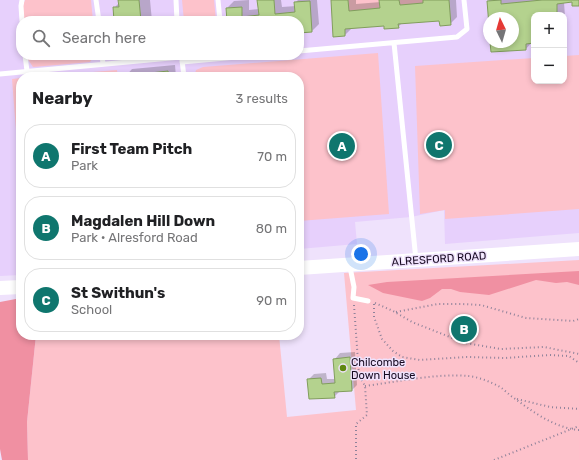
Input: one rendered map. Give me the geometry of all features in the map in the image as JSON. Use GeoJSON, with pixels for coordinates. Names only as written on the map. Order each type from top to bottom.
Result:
{"type":"FeatureCollection","features":[{"type":"Feature","properties":{"kind":"main road","name":"ALRESFORD ROAD"},"geometry":{"type":"LineString","coordinates":[[304,268],[350,266],[579,249]]}},
{"type":"Feature","properties":{"kind":"main road"},"geometry":{"type":"LineString","coordinates":[[0,288],[16,287]]}},
{"type":"Feature","properties":{"kind":"lane"},"geometry":{"type":"LineString","coordinates":[[22,0],[22,16]]}},
{"type":"Feature","properties":{"kind":"lane"},"geometry":{"type":"LineString","coordinates":[[96,0],[98,16]]}},
{"type":"Feature","properties":{"kind":"lane"},"geometry":{"type":"LineString","coordinates":[[176,0],[177,16]]}},
{"type":"Feature","properties":{"kind":"lane"},"geometry":{"type":"LineString","coordinates":[[218,0],[220,16]]}},
{"type":"Feature","properties":{"kind":"lane"},"geometry":{"type":"LineString","coordinates":[[304,51],[457,37],[467,29],[464,0]]}},
{"type":"Feature","properties":{"kind":"lane"},"geometry":{"type":"LineString","coordinates":[[394,43],[416,261]]}},
{"type":"Feature","properties":{"kind":"lane"},"geometry":{"type":"LineString","coordinates":[[26,60],[27,71]]}},
{"type":"Feature","properties":{"kind":"lane"},"geometry":{"type":"LineString","coordinates":[[103,60],[103,64]]}},
{"type":"Feature","properties":{"kind":"lane"},"geometry":{"type":"LineString","coordinates":[[18,72],[155,60]]}},
{"type":"Feature","properties":{"kind":"lane"},"geometry":{"type":"LineString","coordinates":[[181,60],[183,72]]}},
{"type":"Feature","properties":{"kind":"lane"},"geometry":{"type":"LineString","coordinates":[[0,74],[16,72]]}},
{"type":"Feature","properties":{"kind":"lane"},"geometry":{"type":"LineString","coordinates":[[350,266],[354,287],[353,298],[368,301]]}},
{"type":"Feature","properties":{"kind":"path"},"geometry":{"type":"LineString","coordinates":[[353,298],[359,375],[365,386],[367,415],[356,424],[356,460]]}},
{"type":"Feature","properties":{"kind":"path"},"geometry":{"type":"LineString","coordinates":[[579,354],[544,347],[501,349],[465,343],[412,322],[395,312],[374,303],[374,317],[382,339],[393,351],[402,357],[420,360],[506,358],[550,355],[569,356],[579,363]]}},
{"type":"Feature","properties":{"kind":"path"},"geometry":{"type":"LineString","coordinates":[[395,312],[438,304],[461,304],[481,306],[526,318],[573,321],[579,319]]}},
{"type":"Feature","properties":{"kind":"path"},"geometry":{"type":"LineString","coordinates":[[365,386],[440,376],[469,376],[486,380],[500,387],[515,399],[554,424],[579,430]]}},
{"type":"Feature","properties":{"kind":"path"},"geometry":{"type":"LineString","coordinates":[[515,399],[550,407],[579,409]]}},
{"type":"Feature","properties":{"kind":"path"},"geometry":{"type":"LineString","coordinates":[[494,460],[579,426]]}},
{"type":"Feature","properties":{"kind":"shaded area"},"geometry":{"type":"Polygon","coordinates":[[[0,0],[579,0],[579,233],[445,244],[444,210],[411,217],[355,222],[357,244],[304,249],[304,72],[16,72],[16,275],[0,276],[0,0]]]}},
{"type":"Feature","properties":{"kind":"shaded area"},"geometry":{"type":"Polygon","coordinates":[[[25,0],[91,0],[93,16],[23,16],[22,7],[25,0]]]}},
{"type":"Feature","properties":{"kind":"shaded area"},"geometry":{"type":"Polygon","coordinates":[[[182,0],[214,0],[216,16],[184,16],[182,0]]]}},
{"type":"Feature","properties":{"kind":"shaded area"},"geometry":{"type":"Polygon","coordinates":[[[348,0],[379,0],[380,8],[349,11],[348,0]]]}},
{"type":"Feature","properties":{"kind":"shaded area"},"geometry":{"type":"Polygon","coordinates":[[[399,0],[423,0],[423,3],[400,5],[399,0]]]}},
{"type":"Feature","properties":{"kind":"shaded area"},"geometry":{"type":"Polygon","coordinates":[[[378,53],[389,214],[304,221],[304,72],[195,72],[196,70],[203,67],[378,53]]]}},
{"type":"Feature","properties":{"kind":"shaded area"},"geometry":{"type":"Polygon","coordinates":[[[579,55],[579,209],[445,219],[445,210],[420,214],[415,66],[531,58],[531,84],[567,84],[567,56],[579,55]]]}},
{"type":"Feature","properties":{"kind":"shaded area"},"geometry":{"type":"Polygon","coordinates":[[[28,60],[91,60],[90,62],[33,67],[28,60]]]}},
{"type":"Feature","properties":{"kind":"shaded area"},"geometry":{"type":"Polygon","coordinates":[[[117,70],[117,72],[93,72],[117,70]]]}},
{"type":"Feature","properties":{"kind":"shaded area"},"geometry":{"type":"Polygon","coordinates":[[[12,79],[16,79],[16,131],[12,79]]]}},
{"type":"Feature","properties":{"kind":"shaded area"},"geometry":{"type":"Polygon","coordinates":[[[579,260],[579,460],[28,460],[27,422],[35,340],[279,340],[287,417],[356,410],[344,273],[579,260]]]}},
{"type":"Feature","properties":{"kind":"shaded area"},"geometry":{"type":"Polygon","coordinates":[[[579,271],[579,285],[567,282],[556,283],[536,280],[489,295],[442,289],[430,298],[422,301],[383,293],[368,285],[387,282],[579,271]]]}},
{"type":"Feature","properties":{"kind":"shaded area"},"geometry":{"type":"Polygon","coordinates":[[[16,299],[16,340],[35,340],[27,422],[28,460],[2,460],[0,449],[0,302],[16,299]]]}},
{"type":"Feature","properties":{"kind":"building"},"geometry":{"type":"Polygon","coordinates":[[[118,0],[139,0],[141,16],[114,16],[113,7],[119,7],[118,0]]]}},
{"type":"Feature","properties":{"kind":"building"},"geometry":{"type":"Polygon","coordinates":[[[257,0],[274,0],[275,14],[295,12],[294,2],[310,1],[312,32],[304,33],[304,16],[250,16],[259,15],[257,0]]]}},
{"type":"Feature","properties":{"kind":"building"},"geometry":{"type":"Polygon","coordinates":[[[331,0],[348,0],[349,11],[380,8],[379,0],[399,0],[400,5],[423,3],[423,0],[449,0],[451,25],[440,26],[439,21],[398,24],[399,28],[384,29],[384,26],[345,29],[345,36],[333,37],[331,0]]]}},
{"type":"Feature","properties":{"kind":"building"},"geometry":{"type":"Polygon","coordinates":[[[501,0],[501,4],[542,0],[579,0],[579,6],[572,6],[572,2],[557,4],[557,12],[531,12],[531,43],[526,44],[526,50],[491,52],[491,48],[519,48],[519,12],[488,12],[487,1],[501,0]]]}},
{"type":"Feature","properties":{"kind":"building"},"geometry":{"type":"Polygon","coordinates":[[[242,7],[242,16],[227,16],[226,8],[242,7]]]}},
{"type":"Feature","properties":{"kind":"building","name":"Chilcombe Down House"},"geometry":{"type":"Polygon","coordinates":[[[350,357],[352,391],[334,392],[335,398],[309,399],[307,379],[321,378],[322,384],[335,383],[333,359],[350,357]]]}},
{"type":"Feature","properties":{"kind":"place","name":"St Swithun's"},"geometry":{"type":"Point","coordinates":[439,145]}},
{"type":"Feature","properties":{"kind":"place","name":"First Team Pitch"},"geometry":{"type":"Point","coordinates":[342,146]}},
{"type":"Feature","properties":{"kind":"place","name":"Magdalen Hill Down"},"geometry":{"type":"Point","coordinates":[464,329]}},
{"type":"Feature","properties":{"kind":"place","name":"Chilcombe Down House"},"geometry":{"type":"Point","coordinates":[343,368]}}]}
